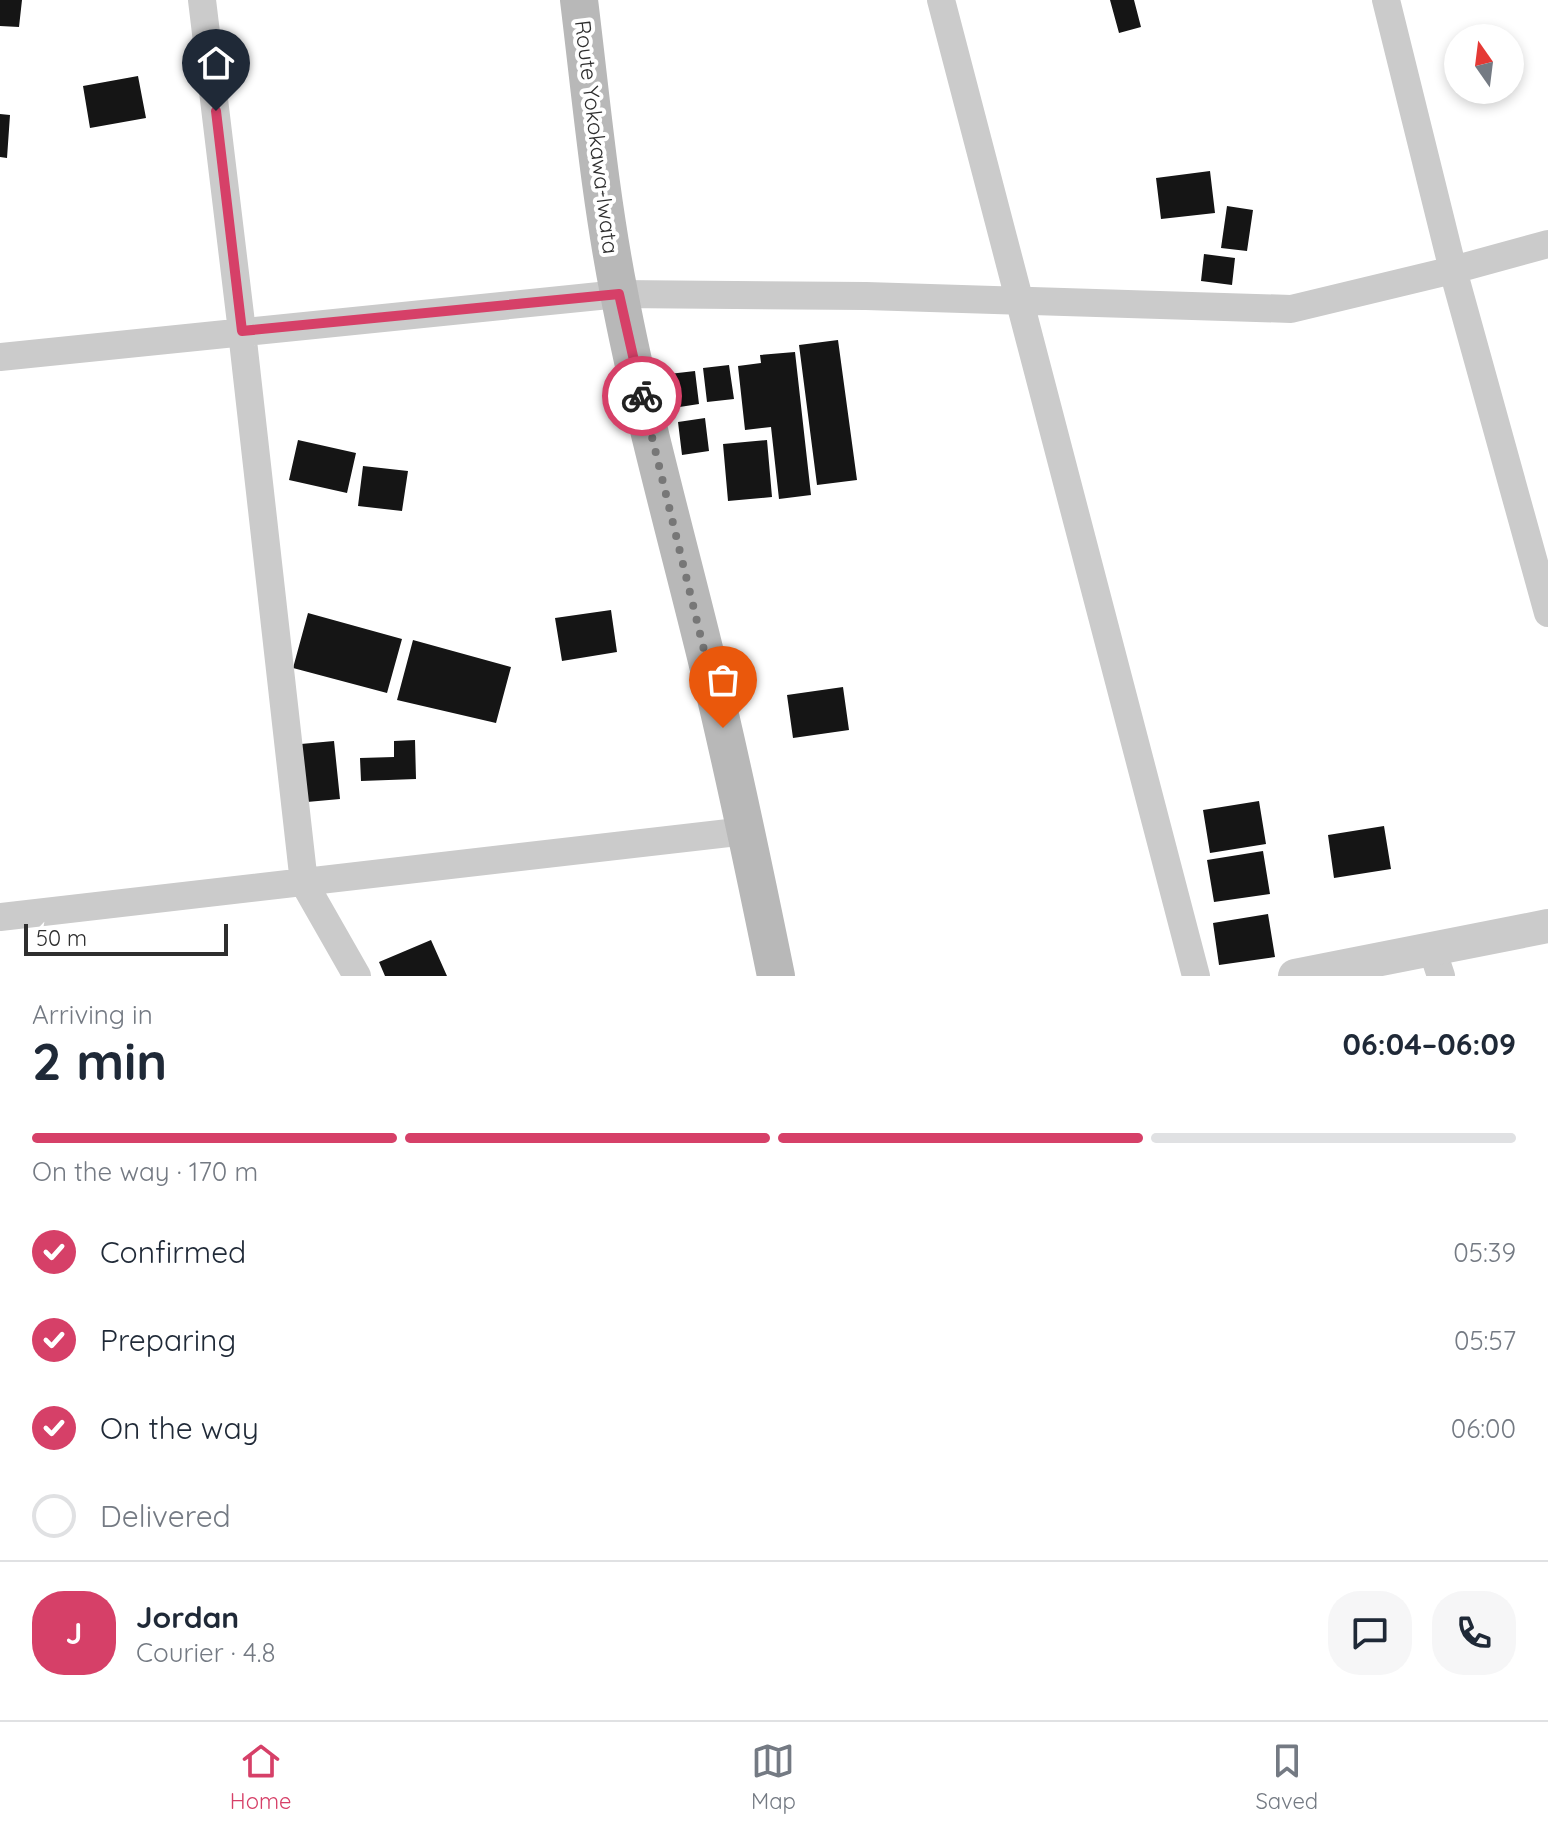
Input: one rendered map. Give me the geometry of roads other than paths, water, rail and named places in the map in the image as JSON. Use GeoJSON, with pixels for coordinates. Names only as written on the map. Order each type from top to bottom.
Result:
{"type":"FeatureCollection","features":[{"type":"Feature","properties":{"kind":"main road","name":"Route Yokokawa-Iwata"},"geometry":{"type":"LineString","coordinates":[[579,0],[606,219],[619,294],[746,831],[776,976]]}},
{"type":"Feature","properties":{"kind":"street"},"geometry":{"type":"LineString","coordinates":[[202,0],[304,883],[357,976]]}},
{"type":"Feature","properties":{"kind":"street"},"geometry":{"type":"LineString","coordinates":[[941,0],[1196,976]]}},
{"type":"Feature","properties":{"kind":"street"},"geometry":{"type":"LineString","coordinates":[[1386,0],[1453,270],[1548,613]]}},
{"type":"Feature","properties":{"kind":"street"},"geometry":{"type":"LineString","coordinates":[[0,357],[619,294],[866,296],[1291,309],[1548,244]]}},
{"type":"Feature","properties":{"kind":"street"},"geometry":{"type":"LineString","coordinates":[[0,917],[746,831]]}},
{"type":"Feature","properties":{"kind":"street"},"geometry":{"type":"LineString","coordinates":[[1295,976],[1436,963],[1548,926]]}}]}
